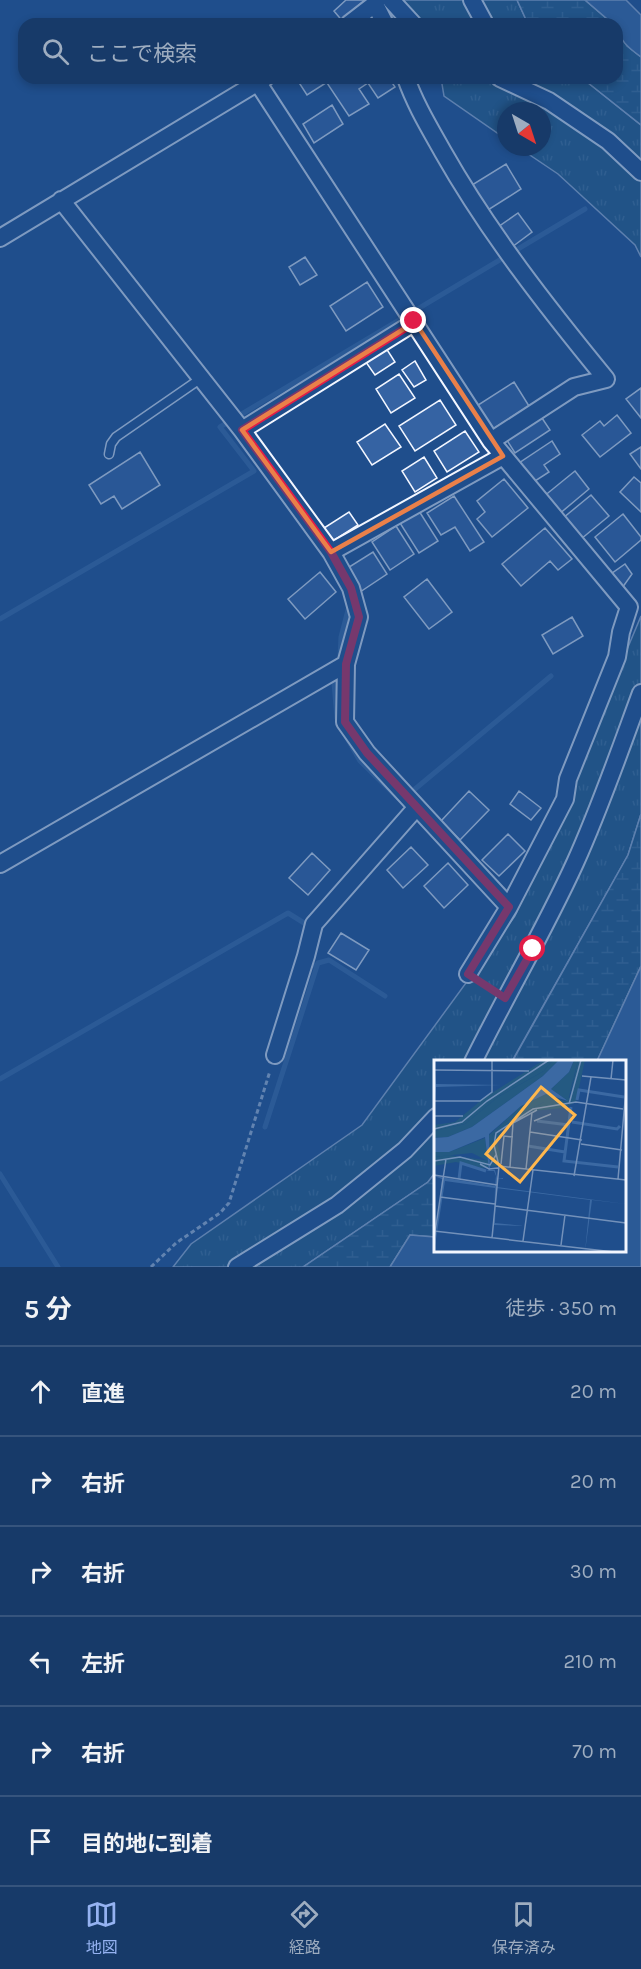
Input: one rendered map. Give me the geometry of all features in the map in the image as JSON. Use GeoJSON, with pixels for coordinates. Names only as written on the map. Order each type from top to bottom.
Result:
{"type":"FeatureCollection","features":[{"type":"Feature","properties":{"kind":"street"},"geometry":{"type":"LineString","coordinates":[[391,0],[407,18]]}},
{"type":"Feature","properties":{"kind":"street"},"geometry":{"type":"LineString","coordinates":[[472,0],[482,18]]}},
{"type":"Feature","properties":{"kind":"street"},"geometry":{"type":"LineString","coordinates":[[356,18],[376,2],[383,18]]}},
{"type":"Feature","properties":{"kind":"street"},"geometry":{"type":"LineString","coordinates":[[0,238],[255,84]]}},
{"type":"Feature","properties":{"kind":"street"},"geometry":{"type":"LineString","coordinates":[[265,84],[491,441],[629,607],[621,632],[617,657],[568,779],[565,799],[509,907],[468,974]]}},
{"type":"Feature","properties":{"kind":"street"},"geometry":{"type":"LineString","coordinates":[[408,84],[413,99],[469,198],[563,326],[606,379],[574,387],[491,441]]}},
{"type":"Feature","properties":{"kind":"street"},"geometry":{"type":"LineString","coordinates":[[513,84],[549,101]]}},
{"type":"Feature","properties":{"kind":"street"},"geometry":{"type":"LineString","coordinates":[[531,84],[549,101],[608,141],[641,172]]}},
{"type":"Feature","properties":{"kind":"street"},"geometry":{"type":"LineString","coordinates":[[61,200],[236,423],[331,552],[351,588],[359,617],[340,668],[345,722],[367,753],[509,907]]}},
{"type":"Feature","properties":{"kind":"street"},"geometry":{"type":"LineString","coordinates":[[236,423],[411,317]]}},
{"type":"Feature","properties":{"kind":"street"},"geometry":{"type":"LineString","coordinates":[[331,552],[503,456]]}},
{"type":"Feature","properties":{"kind":"street"},"geometry":{"type":"LineString","coordinates":[[0,864],[340,668]]}},
{"type":"Feature","properties":{"kind":"street"},"geometry":{"type":"LineString","coordinates":[[474,1060],[533,949],[576,861],[641,693]]}},
{"type":"Feature","properties":{"kind":"street"},"geometry":{"type":"LineString","coordinates":[[275,1055],[304,964],[314,924],[409,798]]}},
{"type":"Feature","properties":{"kind":"street"},"geometry":{"type":"LineString","coordinates":[[237,1267],[337,1205],[405,1150],[434,1118]]}},
{"type":"Feature","properties":{"kind":"lane"},"geometry":{"type":"LineString","coordinates":[[109,454],[111,444],[116,437],[200,379]]}},
{"type":"Feature","properties":{"kind":"path"},"geometry":{"type":"LineString","coordinates":[[151,1267],[176,1243],[220,1213],[230,1203],[275,1055]]}},
{"type":"Feature","properties":{"kind":"highlighted area"},"geometry":{"type":"Polygon","coordinates":[[[415,322],[503,456],[331,552],[242,430],[415,322]]]}},
{"type":"Feature","properties":{"kind":"green space"},"geometry":{"type":"Polygon","coordinates":[[[404,0],[517,0],[525,18],[414,18],[406,10],[404,0]]]}},
{"type":"Feature","properties":{"kind":"green space"},"geometry":{"type":"Polygon","coordinates":[[[517,0],[585,0],[606,18],[525,18],[517,0]]]}},
{"type":"Feature","properties":{"kind":"green space"},"geometry":{"type":"Polygon","coordinates":[[[623,40],[641,57],[641,125],[590,84],[623,84],[623,40]]]}},
{"type":"Feature","properties":{"kind":"green space"},"geometry":{"type":"Polygon","coordinates":[[[442,84],[590,84],[641,125],[641,257],[635,245],[558,174],[531,156],[551,156],[551,102],[497,102],[497,133],[444,96],[442,84]]]}},
{"type":"Feature","properties":{"kind":"green space"},"geometry":{"type":"Polygon","coordinates":[[[641,616],[641,814],[628,855],[513,1060],[434,1060],[434,1174],[428,1182],[303,1267],[173,1267],[191,1244],[362,1125],[515,916],[641,616]]]}},
{"type":"Feature","properties":{"kind":"green space"},"geometry":{"type":"Polygon","coordinates":[[[641,814],[641,966],[597,1060],[513,1060],[628,855],[641,814]]]}},
{"type":"Feature","properties":{"kind":"green space"},"geometry":{"type":"Polygon","coordinates":[[[434,1174],[434,1237],[410,1235],[390,1267],[303,1267],[428,1182],[434,1174]]]}},
{"type":"Feature","properties":{"kind":"shaded area"},"geometry":{"type":"Polygon","coordinates":[[[585,0],[626,0],[641,15],[641,57],[623,40],[623,18],[606,18],[585,0]]]}},
{"type":"Feature","properties":{"kind":"shaded area"},"geometry":{"type":"Polygon","coordinates":[[[641,966],[641,1267],[390,1267],[410,1235],[434,1237],[434,1252],[626,1252],[626,1060],[597,1060],[641,966]]]}},
{"type":"Feature","properties":{"kind":"building"},"geometry":{"type":"Polygon","coordinates":[[[346,0],[365,0],[354,9],[357,12],[350,18],[340,18],[334,11],[346,0]]]}},
{"type":"Feature","properties":{"kind":"building"},"geometry":{"type":"Polygon","coordinates":[[[300,84],[324,84],[307,95],[300,84]]]}},
{"type":"Feature","properties":{"kind":"building"},"geometry":{"type":"Polygon","coordinates":[[[328,84],[366,84],[359,89],[369,104],[349,116],[328,84]]]}},
{"type":"Feature","properties":{"kind":"building"},"geometry":{"type":"Polygon","coordinates":[[[369,84],[393,84],[395,87],[378,98],[369,84]]]}},
{"type":"Feature","properties":{"kind":"building"},"geometry":{"type":"Polygon","coordinates":[[[332,105],[343,124],[314,143],[303,124],[332,105]]]}},
{"type":"Feature","properties":{"kind":"building"},"geometry":{"type":"Polygon","coordinates":[[[506,164],[521,189],[488,210],[472,185],[506,164]]]}},
{"type":"Feature","properties":{"kind":"building"},"geometry":{"type":"Polygon","coordinates":[[[518,213],[532,232],[512,247],[498,227],[518,213]]]}},
{"type":"Feature","properties":{"kind":"building"},"geometry":{"type":"Polygon","coordinates":[[[305,257],[317,275],[300,285],[289,267],[305,257]]]}},
{"type":"Feature","properties":{"kind":"building"},"geometry":{"type":"Polygon","coordinates":[[[367,282],[383,307],[346,331],[330,306],[367,282]]]}},
{"type":"Feature","properties":{"kind":"building"},"geometry":{"type":"Polygon","coordinates":[[[384,345],[395,362],[375,375],[363,358],[384,345]]]}},
{"type":"Feature","properties":{"kind":"building"},"geometry":{"type":"Polygon","coordinates":[[[415,361],[426,380],[414,387],[402,370],[415,361]]]}},
{"type":"Feature","properties":{"kind":"building"},"geometry":{"type":"Polygon","coordinates":[[[399,374],[415,398],[391,413],[376,389],[399,374]]]}},
{"type":"Feature","properties":{"kind":"building"},"geometry":{"type":"Polygon","coordinates":[[[514,382],[529,406],[490,431],[475,407],[514,382]]]}},
{"type":"Feature","properties":{"kind":"building"},"geometry":{"type":"Polygon","coordinates":[[[641,388],[641,418],[626,399],[641,388]]]}},
{"type":"Feature","properties":{"kind":"building"},"geometry":{"type":"Polygon","coordinates":[[[440,400],[456,425],[415,451],[399,426],[440,400]]]}},
{"type":"Feature","properties":{"kind":"building"},"geometry":{"type":"Polygon","coordinates":[[[540,415],[550,430],[515,453],[505,437],[540,415]]]}},
{"type":"Feature","properties":{"kind":"building"},"geometry":{"type":"Polygon","coordinates":[[[617,415],[631,433],[600,457],[582,435],[600,421],[604,426],[617,415]]]}},
{"type":"Feature","properties":{"kind":"building"},"geometry":{"type":"Polygon","coordinates":[[[385,424],[401,447],[372,465],[357,442],[385,424]]]}},
{"type":"Feature","properties":{"kind":"building"},"geometry":{"type":"Polygon","coordinates":[[[465,431],[479,452],[447,472],[434,451],[465,431]]]}},
{"type":"Feature","properties":{"kind":"building"},"geometry":{"type":"Polygon","coordinates":[[[552,441],[560,454],[544,465],[549,472],[532,483],[519,463],[552,441]]]}},
{"type":"Feature","properties":{"kind":"building"},"geometry":{"type":"Polygon","coordinates":[[[641,447],[641,469],[630,454],[641,447]]]}},
{"type":"Feature","properties":{"kind":"building"},"geometry":{"type":"Polygon","coordinates":[[[140,452],[160,485],[122,509],[114,496],[101,504],[89,485],[140,452]]]}},
{"type":"Feature","properties":{"kind":"building"},"geometry":{"type":"Polygon","coordinates":[[[424,457],[437,478],[415,492],[402,471],[424,457]]]}},
{"type":"Feature","properties":{"kind":"building"},"geometry":{"type":"Polygon","coordinates":[[[575,471],[589,489],[558,515],[543,497],[575,471]]]}},
{"type":"Feature","properties":{"kind":"building"},"geometry":{"type":"Polygon","coordinates":[[[634,477],[641,483],[641,512],[620,492],[634,477]]]}},
{"type":"Feature","properties":{"kind":"building"},"geometry":{"type":"Polygon","coordinates":[[[504,479],[528,508],[492,537],[477,519],[485,512],[477,501],[504,479]]]}},
{"type":"Feature","properties":{"kind":"building"},"geometry":{"type":"Polygon","coordinates":[[[591,495],[609,516],[581,539],[563,518],[591,495]]]}},
{"type":"Feature","properties":{"kind":"building"},"geometry":{"type":"Polygon","coordinates":[[[454,496],[484,542],[470,551],[455,527],[441,535],[427,513],[454,496]]]}},
{"type":"Feature","properties":{"kind":"building"},"geometry":{"type":"Polygon","coordinates":[[[419,511],[438,541],[419,553],[400,523],[419,511]]]}},
{"type":"Feature","properties":{"kind":"building"},"geometry":{"type":"Polygon","coordinates":[[[349,512],[358,525],[333,541],[324,528],[349,512]]]}},
{"type":"Feature","properties":{"kind":"building"},"geometry":{"type":"Polygon","coordinates":[[[623,514],[641,540],[615,562],[595,537],[623,514]]]}},
{"type":"Feature","properties":{"kind":"building"},"geometry":{"type":"Polygon","coordinates":[[[396,526],[414,554],[390,570],[372,542],[396,526]]]}},
{"type":"Feature","properties":{"kind":"building"},"geometry":{"type":"Polygon","coordinates":[[[545,528],[572,559],[558,570],[550,561],[521,586],[502,564],[545,528]]]}},
{"type":"Feature","properties":{"kind":"building"},"geometry":{"type":"Polygon","coordinates":[[[373,552],[387,574],[360,592],[346,569],[373,552]]]}},
{"type":"Feature","properties":{"kind":"building"},"geometry":{"type":"Polygon","coordinates":[[[625,564],[632,574],[620,591],[608,576],[625,564]]]}},
{"type":"Feature","properties":{"kind":"building"},"geometry":{"type":"Polygon","coordinates":[[[320,572],[336,592],[305,619],[288,599],[320,572]]]}},
{"type":"Feature","properties":{"kind":"building"},"geometry":{"type":"Polygon","coordinates":[[[427,579],[452,612],[429,629],[404,597],[427,579]]]}},
{"type":"Feature","properties":{"kind":"building"},"geometry":{"type":"Polygon","coordinates":[[[572,617],[583,636],[553,654],[542,635],[572,617]]]}},
{"type":"Feature","properties":{"kind":"building"},"geometry":{"type":"Polygon","coordinates":[[[469,791],[489,810],[460,840],[441,821],[469,791]]]}},
{"type":"Feature","properties":{"kind":"building"},"geometry":{"type":"Polygon","coordinates":[[[519,791],[541,808],[531,820],[510,804],[519,791]]]}},
{"type":"Feature","properties":{"kind":"building"},"geometry":{"type":"Polygon","coordinates":[[[508,834],[525,851],[499,876],[482,860],[508,834]]]}},
{"type":"Feature","properties":{"kind":"building"},"geometry":{"type":"Polygon","coordinates":[[[411,847],[428,865],[403,888],[387,870],[411,847]]]}},
{"type":"Feature","properties":{"kind":"building"},"geometry":{"type":"Polygon","coordinates":[[[312,853],[330,870],[308,895],[289,878],[312,853]]]}},
{"type":"Feature","properties":{"kind":"building"},"geometry":{"type":"Polygon","coordinates":[[[448,863],[468,885],[444,908],[424,886],[448,863]]]}},
{"type":"Feature","properties":{"kind":"building"},"geometry":{"type":"Polygon","coordinates":[[[341,933],[369,950],[356,970],[328,953],[341,933]]]}},
{"type":"Feature","properties":{"kind":"waterway"},"geometry":{"type":"LineString","coordinates":[[0,619],[254,471],[220,427],[585,209]]}},
{"type":"Feature","properties":{"kind":"waterway"},"geometry":{"type":"LineString","coordinates":[[340,658],[341,637],[349,606]]}},
{"type":"Feature","properties":{"kind":"waterway"},"geometry":{"type":"LineString","coordinates":[[336,673],[334,683],[339,723]]}},
{"type":"Feature","properties":{"kind":"waterway"},"geometry":{"type":"LineString","coordinates":[[409,794],[551,676]]}},
{"type":"Feature","properties":{"kind":"waterway"},"geometry":{"type":"LineString","coordinates":[[343,731],[360,761],[402,802]]}},
{"type":"Feature","properties":{"kind":"waterway"},"geometry":{"type":"LineString","coordinates":[[0,1079],[288,913],[309,926],[310,924]]}},
{"type":"Feature","properties":{"kind":"waterway"},"geometry":{"type":"LineString","coordinates":[[317,966],[318,963],[329,960],[385,996]]}},
{"type":"Feature","properties":{"kind":"waterway"},"geometry":{"type":"LineString","coordinates":[[265,1127],[317,966],[305,963]]}},
{"type":"Feature","properties":{"kind":"waterway"},"geometry":{"type":"LineString","coordinates":[[0,1174],[58,1267]]}},
{"type":"Feature","properties":{"kind":"route"},"geometry":{"type":"LineString","coordinates":[[414,321],[242,430],[331,552],[351,588],[359,617],[346,664],[345,722],[367,753],[509,907],[468,974],[505,998],[533,949]]}}]}
